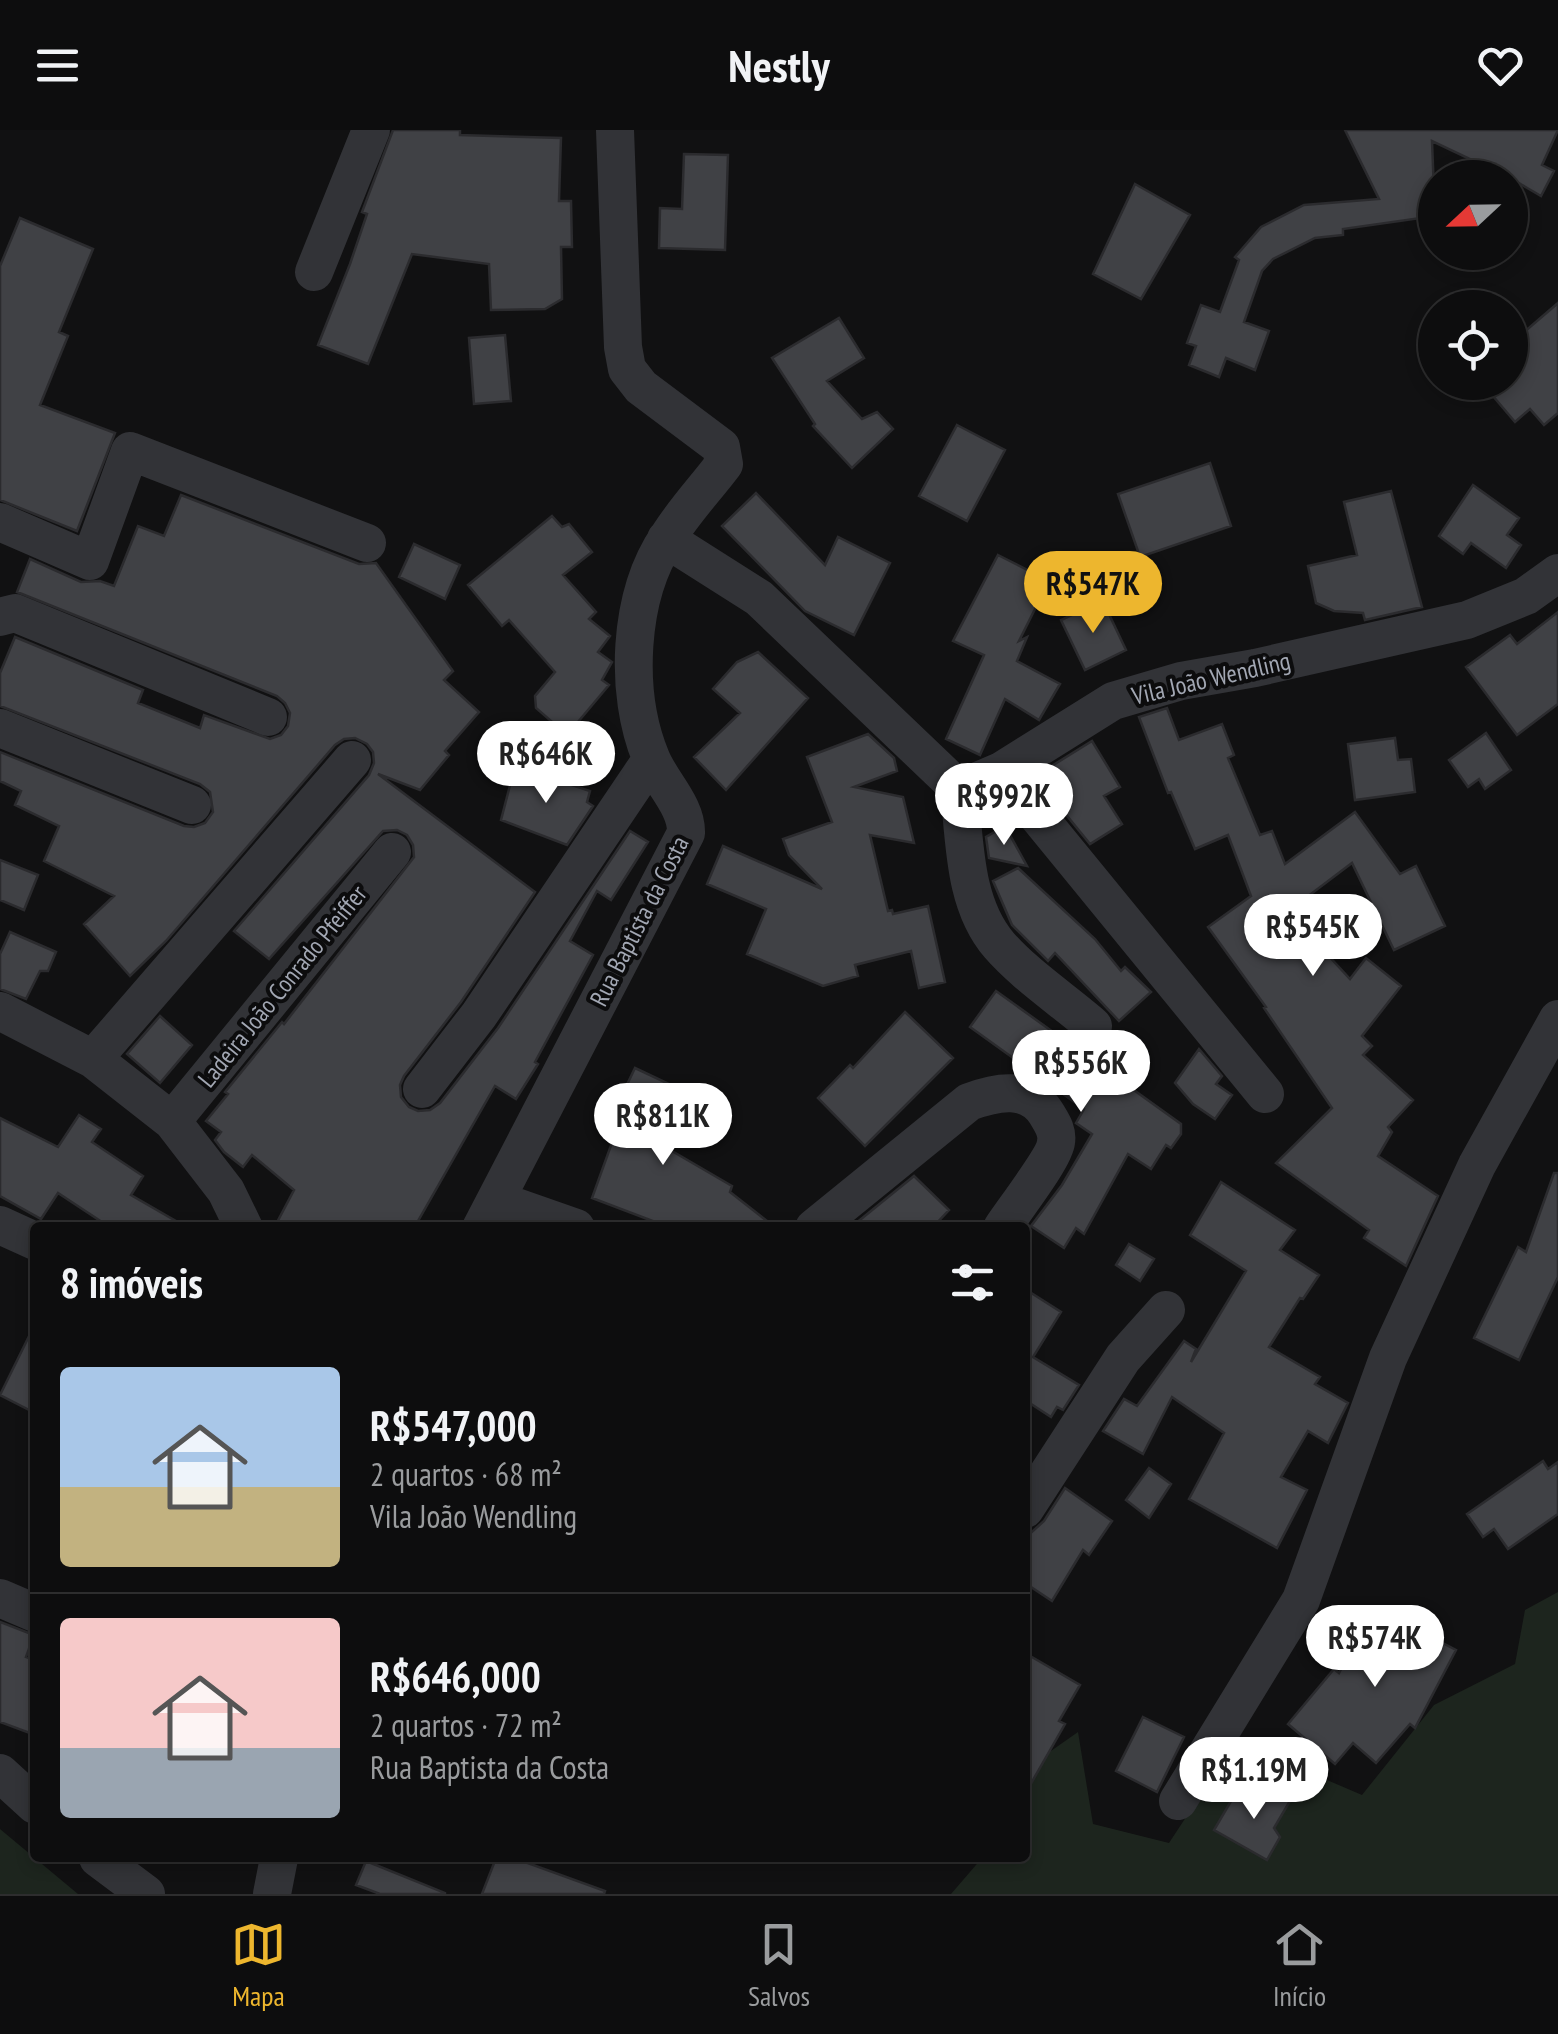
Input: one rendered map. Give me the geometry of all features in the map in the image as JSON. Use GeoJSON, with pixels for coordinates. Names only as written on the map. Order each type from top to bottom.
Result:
{"type":"FeatureCollection","features":[{"type":"Feature","properties":{"kind":"street"},"geometry":{"type":"LineString","coordinates":[[314,272],[370,130]]}},
{"type":"Feature","properties":{"kind":"street","name":"Rua Baptista da Costa"},"geometry":{"type":"LineString","coordinates":[[488,1214],[686,833],[687,821],[651,760],[639,722],[635,681],[638,626],[646,584],[666,539],[725,458],[720,446],[641,387],[628,369],[622,347],[615,130]]}},
{"type":"Feature","properties":{"kind":"street"},"geometry":{"type":"LineString","coordinates":[[0,522],[90,561],[130,452],[367,543]]}},
{"type":"Feature","properties":{"kind":"street"},"geometry":{"type":"LineString","coordinates":[[666,539],[759,598],[959,789],[970,885],[985,924],[1000,946],[1093,1026]]}},
{"type":"Feature","properties":{"kind":"street","name":"Vila João Wendling"},"geometry":{"type":"LineString","coordinates":[[959,789],[1000,771],[1113,700],[1181,681],[1467,620],[1526,596],[1558,573]]}},
{"type":"Feature","properties":{"kind":"street"},"geometry":{"type":"LineString","coordinates":[[0,617],[15,613],[268,716]]}},
{"type":"Feature","properties":{"kind":"street"},"geometry":{"type":"LineString","coordinates":[[0,728],[192,806]]}},
{"type":"Feature","properties":{"kind":"street"},"geometry":{"type":"LineString","coordinates":[[93,1058],[352,760]]}},
{"type":"Feature","properties":{"kind":"street"},"geometry":{"type":"LineString","coordinates":[[422,1089],[478,1016],[651,760]]}},
{"type":"Feature","properties":{"kind":"street"},"geometry":{"type":"LineString","coordinates":[[1000,771],[1266,1094]]}},
{"type":"Feature","properties":{"kind":"street","name":"Ladeira João Conrado Pfeiffer"},"geometry":{"type":"LineString","coordinates":[[172,1121],[392,852]]}},
{"type":"Feature","properties":{"kind":"street"},"geometry":{"type":"LineString","coordinates":[[0,1010],[93,1058],[172,1121],[226,1190],[241,1222]]}},
{"type":"Feature","properties":{"kind":"street"},"geometry":{"type":"LineString","coordinates":[[1178,1801],[1302,1600],[1388,1358],[1476,1166],[1558,1018]]}},
{"type":"Feature","properties":{"kind":"street"},"geometry":{"type":"LineString","coordinates":[[821,1222],[969,1102],[995,1092],[1024,1095],[1041,1106],[1055,1128],[1056,1145],[1006,1222]]}},
{"type":"Feature","properties":{"kind":"street"},"geometry":{"type":"LineString","coordinates":[[488,1214],[538,1222]]}},
{"type":"Feature","properties":{"kind":"street"},"geometry":{"type":"LineString","coordinates":[[0,1225],[30,1238]]}},
{"type":"Feature","properties":{"kind":"street"},"geometry":{"type":"LineString","coordinates":[[1030,1501],[1124,1358],[1166,1310]]}},
{"type":"Feature","properties":{"kind":"street"},"geometry":{"type":"LineString","coordinates":[[0,1598],[30,1611]]}},
{"type":"Feature","properties":{"kind":"street"},"geometry":{"type":"LineString","coordinates":[[0,1773],[30,1801]]}},
{"type":"Feature","properties":{"kind":"street"},"geometry":{"type":"LineString","coordinates":[[103,1862],[146,1894]]}},
{"type":"Feature","properties":{"kind":"street"},"geometry":{"type":"LineString","coordinates":[[272,1894],[278,1862]]}},
{"type":"Feature","properties":{"kind":"shaded area"},"geometry":{"type":"Polygon","coordinates":[[[1558,1592],[1558,1894],[951,1894],[979,1862],[1030,1862],[1030,1774],[1038,1760],[1078,1732],[1093,1824],[1169,1843],[1236,1741],[1362,1795],[1434,1705],[1515,1664],[1525,1610],[1558,1592]]]}},
{"type":"Feature","properties":{"kind":"shaded area"},"geometry":{"type":"Polygon","coordinates":[[[0,1829],[30,1854],[30,1862],[40,1862],[78,1894],[0,1894],[0,1829]]]}},
{"type":"Feature","properties":{"kind":"building"},"geometry":{"type":"Polygon","coordinates":[[[393,130],[460,130],[460,135],[561,138],[559,201],[571,201],[572,247],[561,247],[562,299],[545,309],[491,310],[489,264],[412,254],[368,364],[318,345],[350,264],[367,214],[362,212],[393,130]]]}},
{"type":"Feature","properties":{"kind":"building"},"geometry":{"type":"Polygon","coordinates":[[[1345,130],[1558,130],[1542,165],[1554,171],[1541,196],[1528,188],[1528,160],[1472,160],[1432,141],[1433,160],[1418,160],[1418,218],[1343,229],[1343,235],[1315,238],[1273,259],[1262,271],[1244,322],[1269,331],[1255,370],[1226,358],[1219,377],[1189,365],[1196,346],[1187,343],[1201,305],[1220,312],[1239,260],[1235,257],[1261,227],[1304,205],[1379,199],[1345,130]]]}},
{"type":"Feature","properties":{"kind":"building"},"geometry":{"type":"Polygon","coordinates":[[[684,154],[728,155],[725,250],[659,248],[660,208],[682,209],[684,154]]]}},
{"type":"Feature","properties":{"kind":"building"},"geometry":{"type":"Polygon","coordinates":[[[1135,184],[1190,215],[1141,299],[1093,274],[1135,184]]]}},
{"type":"Feature","properties":{"kind":"building"},"geometry":{"type":"Polygon","coordinates":[[[20,218],[93,249],[59,332],[68,336],[40,405],[115,433],[77,531],[0,500],[0,266],[20,218]]]}},
{"type":"Feature","properties":{"kind":"building"},"geometry":{"type":"Polygon","coordinates":[[[1558,303],[1558,413],[1544,425],[1530,409],[1515,422],[1496,400],[1528,400],[1528,329],[1558,303]]]}},
{"type":"Feature","properties":{"kind":"building"},"geometry":{"type":"Polygon","coordinates":[[[839,318],[864,358],[827,381],[862,419],[877,412],[893,429],[852,468],[813,426],[772,358],[839,318]]]}},
{"type":"Feature","properties":{"kind":"building"},"geometry":{"type":"Polygon","coordinates":[[[505,335],[511,401],[474,404],[469,338],[505,335]]]}},
{"type":"Feature","properties":{"kind":"building"},"geometry":{"type":"Polygon","coordinates":[[[957,425],[1005,450],[967,521],[919,496],[957,425]]]}},
{"type":"Feature","properties":{"kind":"building"},"geometry":{"type":"Polygon","coordinates":[[[1210,463],[1231,526],[1140,557],[1118,494],[1210,463]]]}},
{"type":"Feature","properties":{"kind":"building"},"geometry":{"type":"Polygon","coordinates":[[[1473,485],[1519,518],[1507,535],[1521,545],[1506,568],[1471,543],[1463,554],[1439,536],[1473,485]]]}},
{"type":"Feature","properties":{"kind":"building"},"geometry":{"type":"Polygon","coordinates":[[[1391,491],[1422,607],[1365,620],[1363,613],[1334,611],[1316,603],[1308,566],[1357,555],[1344,502],[1391,491]]]}},
{"type":"Feature","properties":{"kind":"building"},"geometry":{"type":"Polygon","coordinates":[[[756,493],[825,565],[838,537],[890,563],[854,635],[805,611],[722,526],[756,493]]]}},
{"type":"Feature","properties":{"kind":"building"},"geometry":{"type":"Polygon","coordinates":[[[181,495],[359,564],[376,563],[453,671],[444,680],[479,712],[445,751],[449,755],[420,790],[378,774],[535,892],[461,1002],[404,1076],[401,1097],[409,1107],[430,1110],[440,1103],[498,1028],[630,831],[648,842],[611,900],[597,891],[570,941],[593,955],[535,1062],[538,1064],[516,1099],[495,1086],[417,1222],[277,1222],[294,1190],[252,1155],[243,1167],[224,1152],[215,1140],[221,1132],[206,1121],[228,1094],[225,1092],[284,1024],[414,857],[407,835],[397,830],[383,831],[269,959],[234,931],[369,775],[374,763],[367,744],[355,738],[335,745],[166,941],[130,976],[84,924],[114,896],[44,861],[59,826],[15,805],[21,791],[0,781],[0,752],[184,826],[205,823],[213,812],[210,792],[200,784],[0,706],[0,673],[15,637],[143,690],[138,703],[200,728],[204,715],[270,739],[281,735],[288,726],[290,713],[277,696],[17,592],[30,559],[81,582],[100,581],[114,586],[138,526],[164,536],[181,495]]]}},
{"type":"Feature","properties":{"kind":"building"},"geometry":{"type":"Polygon","coordinates":[[[552,516],[562,527],[569,524],[592,552],[563,575],[596,612],[589,619],[610,636],[598,652],[612,662],[602,680],[609,685],[567,735],[536,708],[535,696],[555,672],[509,620],[502,626],[468,585],[552,516]]]}},
{"type":"Feature","properties":{"kind":"building"},"geometry":{"type":"Polygon","coordinates":[[[414,544],[460,565],[445,599],[399,577],[414,544]]]}},
{"type":"Feature","properties":{"kind":"building"},"geometry":{"type":"Polygon","coordinates":[[[998,555],[1049,581],[1019,641],[1027,637],[1017,661],[1060,684],[1039,720],[1005,699],[980,755],[946,739],[984,655],[953,641],[998,555]]]}},
{"type":"Feature","properties":{"kind":"building"},"geometry":{"type":"Polygon","coordinates":[[[1095,604],[1107,610],[1126,650],[1085,670],[1061,620],[1095,604]]]}},
{"type":"Feature","properties":{"kind":"building"},"geometry":{"type":"Polygon","coordinates":[[[1558,612],[1558,704],[1517,735],[1466,667],[1510,635],[1517,644],[1558,612]]]}},
{"type":"Feature","properties":{"kind":"building"},"geometry":{"type":"Polygon","coordinates":[[[758,652],[808,698],[726,790],[694,757],[740,713],[713,689],[737,662],[758,652]]]}},
{"type":"Feature","properties":{"kind":"building"},"geometry":{"type":"Polygon","coordinates":[[[1167,708],[1179,740],[1222,724],[1234,755],[1228,758],[1260,835],[1272,831],[1285,864],[1355,812],[1400,874],[1416,866],[1445,926],[1394,950],[1352,863],[1303,900],[1315,920],[1303,928],[1350,979],[1366,958],[1401,986],[1362,1036],[1372,1046],[1363,1055],[1413,1100],[1388,1127],[1392,1132],[1378,1156],[1438,1196],[1406,1266],[1364,1238],[1369,1230],[1276,1163],[1332,1108],[1208,927],[1251,896],[1228,835],[1195,849],[1171,792],[1168,793],[1139,717],[1167,708]]]}},
{"type":"Feature","properties":{"kind":"building"},"geometry":{"type":"Polygon","coordinates":[[[1486,733],[1511,770],[1485,789],[1479,779],[1468,787],[1449,760],[1486,733]]]}},
{"type":"Feature","properties":{"kind":"building"},"geometry":{"type":"Polygon","coordinates":[[[868,734],[894,758],[897,771],[854,787],[903,797],[914,843],[870,835],[888,911],[893,914],[928,906],[945,982],[919,988],[911,951],[855,965],[858,976],[823,986],[747,954],[766,909],[707,884],[723,846],[822,889],[789,855],[783,839],[832,822],[807,757],[868,734]]]}},
{"type":"Feature","properties":{"kind":"building"},"geometry":{"type":"Polygon","coordinates":[[[1395,738],[1398,760],[1411,759],[1415,792],[1355,800],[1348,744],[1395,738]]]}},
{"type":"Feature","properties":{"kind":"building"},"geometry":{"type":"Polygon","coordinates":[[[1092,741],[1120,787],[1104,796],[1122,824],[1090,844],[1046,790],[1051,787],[1042,772],[1092,741]]]}},
{"type":"Feature","properties":{"kind":"building"},"geometry":{"type":"Polygon","coordinates":[[[515,766],[590,791],[587,802],[593,806],[567,845],[501,820],[515,766]]]}},
{"type":"Feature","properties":{"kind":"building"},"geometry":{"type":"Polygon","coordinates":[[[1005,826],[1027,866],[989,858],[986,837],[1005,826]]]}},
{"type":"Feature","properties":{"kind":"building"},"geometry":{"type":"Polygon","coordinates":[[[0,860],[38,875],[24,910],[0,900],[0,860]]]}},
{"type":"Feature","properties":{"kind":"building"},"geometry":{"type":"Polygon","coordinates":[[[1018,868],[1095,939],[1121,971],[1125,967],[1151,992],[1119,1021],[1055,953],[1048,961],[1012,925],[993,881],[1018,868]]]}},
{"type":"Feature","properties":{"kind":"building"},"geometry":{"type":"Polygon","coordinates":[[[10,932],[56,952],[48,971],[40,971],[26,999],[0,989],[0,954],[10,932]]]}},
{"type":"Feature","properties":{"kind":"building"},"geometry":{"type":"Polygon","coordinates":[[[996,991],[1181,1124],[1181,1134],[1171,1148],[1166,1145],[1151,1169],[1128,1154],[1084,1234],[1076,1228],[1064,1248],[1031,1226],[1062,1185],[1092,1134],[1076,1123],[1084,1109],[970,1027],[996,991]]]}},
{"type":"Feature","properties":{"kind":"building"},"geometry":{"type":"Polygon","coordinates":[[[905,1012],[953,1058],[865,1146],[818,1098],[850,1065],[853,1068],[905,1012]]]}},
{"type":"Feature","properties":{"kind":"building"},"geometry":{"type":"Polygon","coordinates":[[[160,1016],[192,1045],[160,1083],[127,1054],[160,1016]]]}},
{"type":"Feature","properties":{"kind":"building"},"geometry":{"type":"Polygon","coordinates":[[[1199,1049],[1222,1076],[1216,1084],[1232,1095],[1215,1119],[1193,1104],[1175,1083],[1199,1049]]]}},
{"type":"Feature","properties":{"kind":"building"},"geometry":{"type":"Polygon","coordinates":[[[635,1068],[684,1091],[660,1144],[732,1186],[730,1192],[768,1222],[655,1222],[592,1198],[618,1126],[609,1122],[635,1068]]]}},
{"type":"Feature","properties":{"kind":"building"},"geometry":{"type":"Polygon","coordinates":[[[79,1115],[101,1129],[92,1142],[143,1176],[131,1195],[178,1222],[102,1222],[58,1193],[41,1219],[0,1196],[0,1118],[58,1147],[79,1115]]]}},
{"type":"Feature","properties":{"kind":"building"},"geometry":{"type":"Polygon","coordinates":[[[1554,1173],[1558,1173],[1558,1277],[1519,1360],[1474,1338],[1518,1247],[1526,1252],[1554,1173]]]}},
{"type":"Feature","properties":{"kind":"building"},"geometry":{"type":"Polygon","coordinates":[[[914,1176],[949,1210],[938,1222],[857,1222],[914,1176]]]}},
{"type":"Feature","properties":{"kind":"building"},"geometry":{"type":"Polygon","coordinates":[[[1221,1182],[1295,1230],[1280,1250],[1319,1275],[1269,1347],[1320,1377],[1315,1384],[1348,1403],[1328,1443],[1308,1431],[1281,1477],[1307,1490],[1277,1548],[1189,1499],[1224,1433],[1172,1397],[1143,1454],[1103,1431],[1124,1399],[1137,1406],[1184,1341],[1196,1349],[1191,1362],[1246,1271],[1190,1235],[1221,1182]]]}},
{"type":"Feature","properties":{"kind":"building"},"geometry":{"type":"Polygon","coordinates":[[[1129,1244],[1154,1259],[1140,1281],[1116,1265],[1129,1244]]]}},
{"type":"Feature","properties":{"kind":"building"},"geometry":{"type":"Polygon","coordinates":[[[1030,1292],[1061,1312],[1033,1357],[1079,1385],[1063,1410],[1057,1407],[1051,1417],[1030,1403],[1030,1292]]]}},
{"type":"Feature","properties":{"kind":"building"},"geometry":{"type":"Polygon","coordinates":[[[30,1334],[30,1410],[0,1395],[30,1334]]]}},
{"type":"Feature","properties":{"kind":"building"},"geometry":{"type":"Polygon","coordinates":[[[1543,1461],[1548,1469],[1558,1462],[1558,1514],[1508,1549],[1494,1529],[1483,1537],[1467,1514],[1543,1461]]]}},
{"type":"Feature","properties":{"kind":"building"},"geometry":{"type":"Polygon","coordinates":[[[1149,1468],[1171,1484],[1149,1518],[1126,1500],[1149,1468]]]}},
{"type":"Feature","properties":{"kind":"building"},"geometry":{"type":"Polygon","coordinates":[[[1065,1488],[1112,1521],[1089,1555],[1083,1550],[1052,1601],[1030,1586],[1030,1534],[1044,1521],[1065,1488]]]}},
{"type":"Feature","properties":{"kind":"building"},"geometry":{"type":"Polygon","coordinates":[[[1374,1607],[1456,1650],[1415,1728],[1410,1724],[1376,1763],[1353,1743],[1335,1764],[1288,1724],[1334,1669],[1339,1673],[1374,1607]]]}},
{"type":"Feature","properties":{"kind":"building"},"geometry":{"type":"Polygon","coordinates":[[[0,1622],[30,1633],[26,1657],[30,1658],[30,1733],[0,1722],[0,1622]]]}},
{"type":"Feature","properties":{"kind":"building"},"geometry":{"type":"Polygon","coordinates":[[[1030,1656],[1080,1685],[1059,1721],[1065,1724],[1030,1785],[1030,1656]]]}},
{"type":"Feature","properties":{"kind":"building"},"geometry":{"type":"Polygon","coordinates":[[[1143,1717],[1184,1737],[1157,1792],[1116,1771],[1143,1717]]]}},
{"type":"Feature","properties":{"kind":"building"},"geometry":{"type":"Polygon","coordinates":[[[1262,1786],[1290,1801],[1274,1828],[1280,1837],[1267,1860],[1214,1830],[1234,1796],[1251,1806],[1262,1786]]]}},
{"type":"Feature","properties":{"kind":"building"},"geometry":{"type":"Polygon","coordinates":[[[368,1862],[445,1894],[380,1894],[356,1885],[368,1862]]]}},
{"type":"Feature","properties":{"kind":"building"},"geometry":{"type":"Polygon","coordinates":[[[494,1862],[525,1862],[605,1891],[604,1894],[482,1894],[494,1862]]]}}]}
